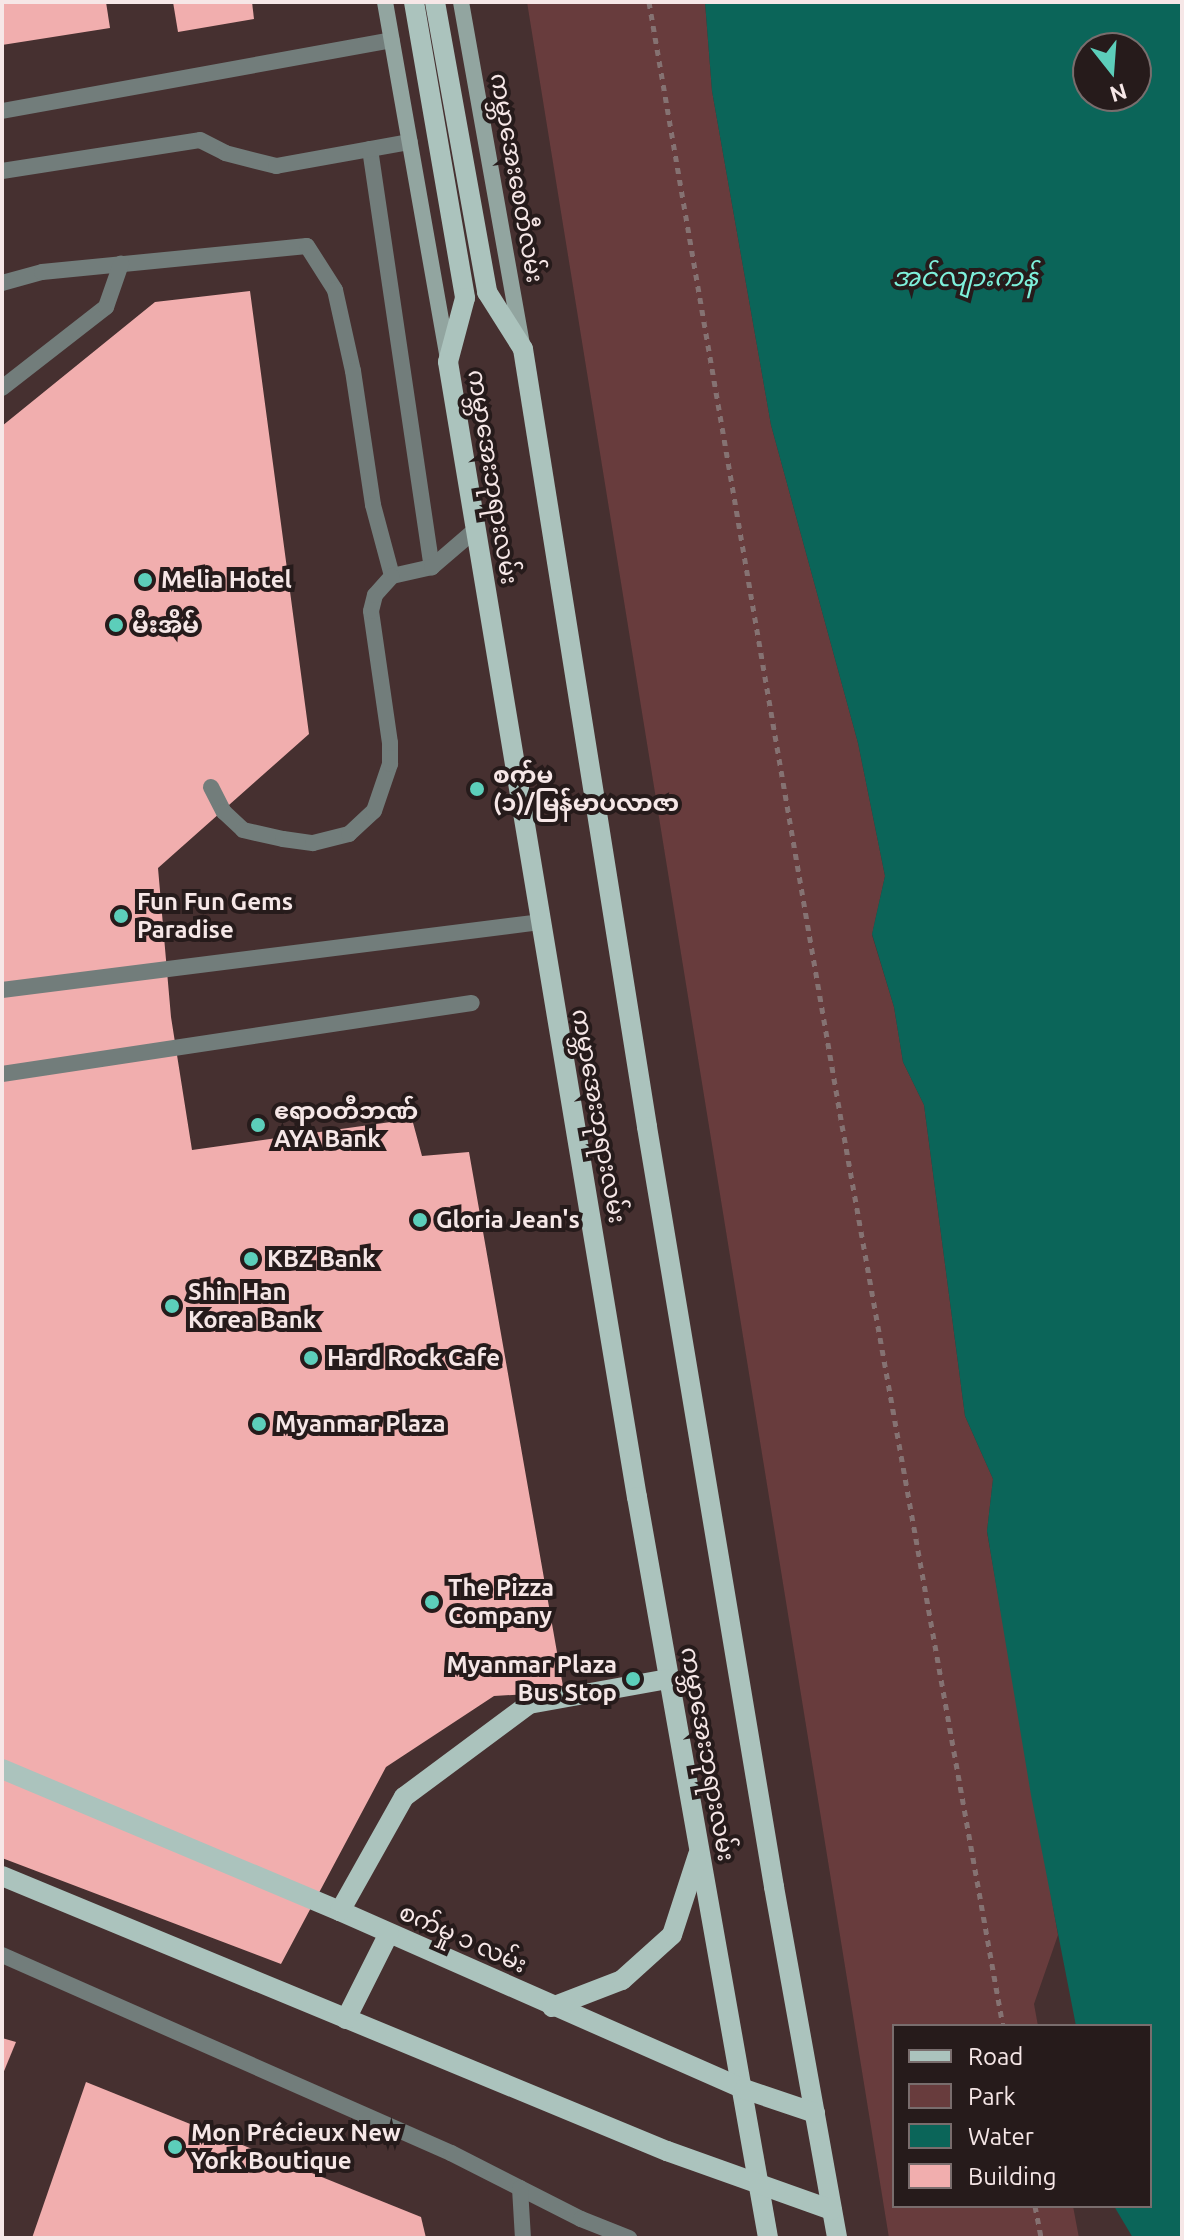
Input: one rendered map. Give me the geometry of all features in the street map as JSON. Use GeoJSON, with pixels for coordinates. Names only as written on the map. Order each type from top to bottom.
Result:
{"type":"FeatureCollection","features":[{"type":"Feature","properties":{"kind":"main road"},"geometry":{"type":"LineString","coordinates":[[385,2],[448,362]]}},
{"type":"Feature","properties":{"kind":"main road","name":"ကမ္ဘာအေးဘုရားလမ်း"},"geometry":{"type":"LineString","coordinates":[[414,2],[465,298],[448,362],[539,922],[545,990],[744,2089],[768,2238]]}},
{"type":"Feature","properties":{"kind":"main road","name":"ကမ္ဘာအေးဘုရားလမ်း"},"geometry":{"type":"LineString","coordinates":[[435,2],[487,292],[523,349],[647,1127],[815,2113]]}},
{"type":"Feature","properties":{"kind":"main road","name":"ကမ္ဘာအေးစေတီလမ်း"},"geometry":{"type":"LineString","coordinates":[[462,9],[523,349]]}},
{"type":"Feature","properties":{"kind":"main road"},"geometry":{"type":"LineString","coordinates":[[340,1911],[404,1797],[529,1704],[668,1679]]}},
{"type":"Feature","properties":{"kind":"main road","name":"စက်မှု ၁ လမ်း"},"geometry":{"type":"LineString","coordinates":[[2,1769],[340,1911],[744,2089],[815,2113]]}},
{"type":"Feature","properties":{"kind":"main road"},"geometry":{"type":"LineString","coordinates":[[552,2007],[622,1980],[672,1935],[699,1851]]}},
{"type":"Feature","properties":{"kind":"main road"},"geometry":{"type":"LineString","coordinates":[[2,1876],[346,2019],[759,2185],[832,2210]]}},
{"type":"Feature","properties":{"kind":"main road"},"geometry":{"type":"LineString","coordinates":[[346,2019],[389,1933]]}},
{"type":"Feature","properties":{"kind":"main road"},"geometry":{"type":"LineString","coordinates":[[815,2113],[837,2238]]}},
{"type":"Feature","properties":{"kind":"street"},"geometry":{"type":"LineString","coordinates":[[2,111],[392,40]]}},
{"type":"Feature","properties":{"kind":"street"},"geometry":{"type":"LineString","coordinates":[[2,171],[200,140],[225,153],[276,166],[410,142]]}},
{"type":"Feature","properties":{"kind":"street"},"geometry":{"type":"LineString","coordinates":[[370,149],[432,567]]}},
{"type":"Feature","properties":{"kind":"street"},"geometry":{"type":"LineString","coordinates":[[2,283],[42,272],[307,246],[335,290],[353,371],[373,505],[392,576]]}},
{"type":"Feature","properties":{"kind":"street"},"geometry":{"type":"LineString","coordinates":[[2,388],[106,307],[121,264]]}},
{"type":"Feature","properties":{"kind":"street"},"geometry":{"type":"LineString","coordinates":[[211,787],[224,812],[243,830],[283,839],[325,841],[349,834],[367,819],[382,793],[390,753],[371,611],[375,595],[392,576],[432,567],[475,530]]}},
{"type":"Feature","properties":{"kind":"street"},"geometry":{"type":"LineString","coordinates":[[2,990],[539,922]]}},
{"type":"Feature","properties":{"kind":"street"},"geometry":{"type":"LineString","coordinates":[[2,1074],[472,1003]]}},
{"type":"Feature","properties":{"kind":"street"},"geometry":{"type":"LineString","coordinates":[[2,1955],[451,2153],[629,2238]]}},
{"type":"Feature","properties":{"kind":"street"},"geometry":{"type":"LineString","coordinates":[[520,2188],[523,2238]]}},
{"type":"Feature","properties":{"kind":"path"},"geometry":{"type":"LineString","coordinates":[[649,2],[842,1125],[1003,2024]]}},
{"type":"Feature","properties":{"kind":"path"},"geometry":{"type":"LineString","coordinates":[[1035,2208],[1041,2238]]}},
{"type":"Feature","properties":{"kind":"green space"},"geometry":{"type":"Polygon","coordinates":[[[527,2],[705,2],[712,91],[771,425],[858,743],[885,876],[872,935],[894,1007],[903,1062],[924,1105],[965,1416],[993,1479],[987,1532],[1058,1935],[1034,2004],[1038,2024],[892,2024],[892,2208],[1073,2208],[1079,2238],[889,2238],[527,2]]]}},
{"type":"Feature","properties":{"kind":"water","name":"အင်လျားကန်"},"geometry":{"type":"Polygon","coordinates":[[[705,2],[1182,2],[1182,2238],[1133,2238],[1115,2208],[1152,2208],[1152,2024],[1076,2024],[1031,1795],[987,1531],[993,1479],[965,1416],[924,1105],[903,1062],[894,1007],[872,934],[885,876],[858,743],[771,425],[712,91],[705,2]]]}},
{"type":"Feature","properties":{"kind":"building"},"geometry":{"type":"Polygon","coordinates":[[[2,2],[106,2],[110,28],[2,45],[2,2]]]}},
{"type":"Feature","properties":{"kind":"building"},"geometry":{"type":"Polygon","coordinates":[[[173,2],[252,2],[254,19],[178,32],[173,2]]]}},
{"type":"Feature","properties":{"kind":"building","name":"Myanmar Plaza"},"geometry":{"type":"Polygon","coordinates":[[[250,291],[309,734],[158,868],[171,1017],[192,1150],[412,1119],[422,1156],[469,1152],[564,1692],[494,1696],[386,1767],[281,1964],[2,1858],[2,426],[155,302],[250,291]]]}},
{"type":"Feature","properties":{"kind":"building"},"geometry":{"type":"Polygon","coordinates":[[[2,2038],[16,2042],[2,2076],[2,2038]]]}},
{"type":"Feature","properties":{"kind":"building"},"geometry":{"type":"Polygon","coordinates":[[[86,2082],[421,2217],[426,2238],[32,2238],[86,2082]]]}},
{"type":"Feature","properties":{"kind":"place","name":"Melia Hotel"},"geometry":{"type":"Point","coordinates":[145,580]}},
{"type":"Feature","properties":{"kind":"place","name":"မီးအိမ်"},"geometry":{"type":"Point","coordinates":[116,625]}},
{"type":"Feature","properties":{"kind":"place","name":"စက်မှု (၁)/မြန်မာပလာဇာ"},"geometry":{"type":"Point","coordinates":[477,789]}},
{"type":"Feature","properties":{"kind":"place","name":"Fun Fun Gems Paradise"},"geometry":{"type":"Point","coordinates":[121,916]}},
{"type":"Feature","properties":{"kind":"place","name":"ဧရာဝတီဘဏ် AYA Bank"},"geometry":{"type":"Point","coordinates":[258,1125]}},
{"type":"Feature","properties":{"kind":"place","name":"Gloria Jean's"},"geometry":{"type":"Point","coordinates":[420,1220]}},
{"type":"Feature","properties":{"kind":"place","name":"KBZ Bank"},"geometry":{"type":"Point","coordinates":[251,1259]}},
{"type":"Feature","properties":{"kind":"place","name":"Shin Han Korea Bank"},"geometry":{"type":"Point","coordinates":[172,1306]}},
{"type":"Feature","properties":{"kind":"place","name":"Hard Rock Cafe"},"geometry":{"type":"Point","coordinates":[311,1358]}},
{"type":"Feature","properties":{"kind":"place","name":"Myanmar Plaza"},"geometry":{"type":"Point","coordinates":[259,1424]}},
{"type":"Feature","properties":{"kind":"place","name":"The Pizza Company"},"geometry":{"type":"Point","coordinates":[432,1602]}},
{"type":"Feature","properties":{"kind":"place","name":"Myanmar Plaza Bus Stop"},"geometry":{"type":"Point","coordinates":[633,1679]}},
{"type":"Feature","properties":{"kind":"place","name":"Mon Précieux New York Boutique"},"geometry":{"type":"Point","coordinates":[175,2147]}}]}
